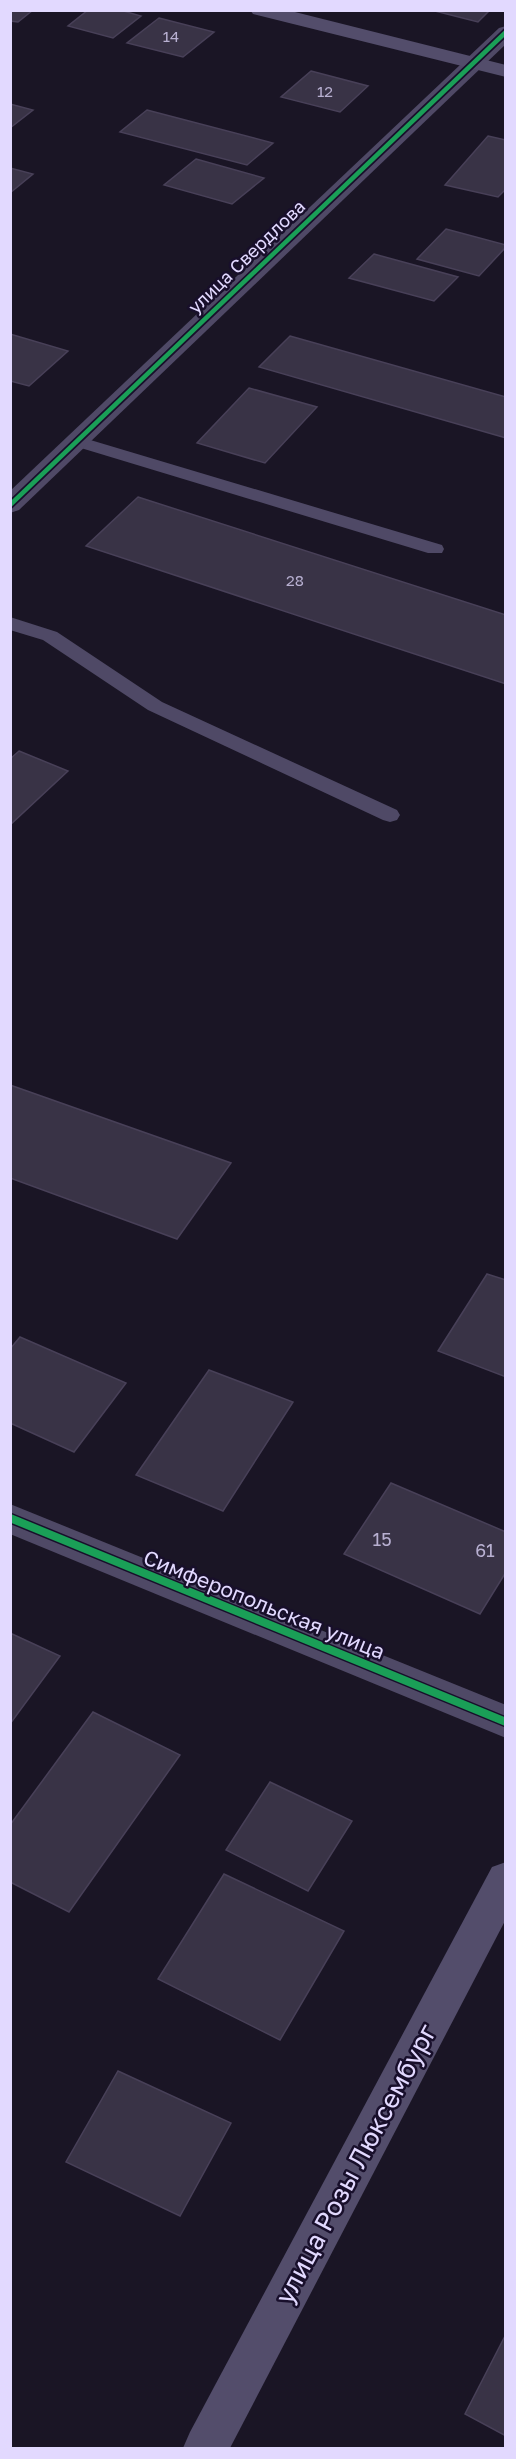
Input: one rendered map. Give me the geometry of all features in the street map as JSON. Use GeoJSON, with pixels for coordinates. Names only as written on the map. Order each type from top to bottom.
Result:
{"type":"FeatureCollection","features":[{"type":"Feature","properties":{"kind":"main road"},"geometry":{"type":"LineString","coordinates":[[260,10],[506,71]]}},
{"type":"Feature","properties":{"kind":"main road","name":"улица Розы Люксембург"},"geometry":{"type":"LineString","coordinates":[[206,2448],[506,1879]]}},
{"type":"Feature","properties":{"kind":"street","name":"улица Свердлова"},"geometry":{"type":"LineString","coordinates":[[10,505],[506,32]]}},
{"type":"Feature","properties":{"kind":"street","name":"Симферопольская улица"},"geometry":{"type":"LineString","coordinates":[[10,1518],[506,1722]]}},
{"type":"Feature","properties":{"kind":"lane"},"geometry":{"type":"LineString","coordinates":[[78,441],[435,549]]}},
{"type":"Feature","properties":{"kind":"lane"},"geometry":{"type":"LineString","coordinates":[[10,623],[50,636],[155,706],[390,815]]}},
{"type":"Feature","properties":{"kind":"building"},"geometry":{"type":"Polygon","coordinates":[[[10,10],[33,10],[18,22],[10,21],[10,10]]]}},
{"type":"Feature","properties":{"kind":"building"},"geometry":{"type":"Polygon","coordinates":[[[88,10],[120,10],[141,16],[113,38],[68,26],[88,10]]]}},
{"type":"Feature","properties":{"kind":"building"},"geometry":{"type":"Polygon","coordinates":[[[431,10],[490,10],[478,22],[431,10]]]}},
{"type":"Feature","properties":{"kind":"building"},"geometry":{"type":"Polygon","coordinates":[[[159,18],[214,32],[183,57],[127,43],[159,18]]]}},
{"type":"Feature","properties":{"kind":"building"},"geometry":{"type":"Polygon","coordinates":[[[311,71],[368,86],[340,112],[281,97],[311,71]]]}},
{"type":"Feature","properties":{"kind":"building"},"geometry":{"type":"Polygon","coordinates":[[[10,104],[33,110],[10,128],[10,104]]]}},
{"type":"Feature","properties":{"kind":"building"},"geometry":{"type":"Polygon","coordinates":[[[147,110],[273,143],[247,165],[120,132],[147,110]]]}},
{"type":"Feature","properties":{"kind":"building"},"geometry":{"type":"Polygon","coordinates":[[[488,136],[506,140],[506,189],[498,197],[445,185],[488,136]]]}},
{"type":"Feature","properties":{"kind":"building"},"geometry":{"type":"Polygon","coordinates":[[[196,159],[264,178],[232,204],[164,185],[196,159]]]}},
{"type":"Feature","properties":{"kind":"building"},"geometry":{"type":"Polygon","coordinates":[[[10,168],[33,174],[10,193],[10,168]]]}},
{"type":"Feature","properties":{"kind":"building"},"geometry":{"type":"Polygon","coordinates":[[[446,229],[506,245],[506,247],[479,276],[417,259],[446,229]]]}},
{"type":"Feature","properties":{"kind":"building"},"geometry":{"type":"Polygon","coordinates":[[[374,254],[458,277],[434,301],[349,278],[374,254]]]}},
{"type":"Feature","properties":{"kind":"building"},"geometry":{"type":"Polygon","coordinates":[[[10,334],[68,351],[29,386],[10,381],[10,334]]]}},
{"type":"Feature","properties":{"kind":"building"},"geometry":{"type":"Polygon","coordinates":[[[290,336],[506,397],[506,438],[259,367],[290,336]]]}},
{"type":"Feature","properties":{"kind":"building"},"geometry":{"type":"Polygon","coordinates":[[[249,388],[317,407],[265,463],[197,443],[249,388]]]}},
{"type":"Feature","properties":{"kind":"building"},"geometry":{"type":"Polygon","coordinates":[[[138,497],[506,615],[506,684],[86,546],[138,497]]]}},
{"type":"Feature","properties":{"kind":"building"},"geometry":{"type":"Polygon","coordinates":[[[19,751],[68,771],[10,825],[10,759],[19,751]]]}},
{"type":"Feature","properties":{"kind":"building"},"geometry":{"type":"Polygon","coordinates":[[[10,1085],[231,1163],[177,1239],[10,1178],[10,1085]]]}},
{"type":"Feature","properties":{"kind":"building"},"geometry":{"type":"Polygon","coordinates":[[[487,1274],[506,1280],[506,1377],[438,1351],[487,1274]]]}},
{"type":"Feature","properties":{"kind":"building"},"geometry":{"type":"Polygon","coordinates":[[[20,1337],[126,1383],[74,1452],[10,1423],[10,1349],[20,1337]]]}},
{"type":"Feature","properties":{"kind":"building"},"geometry":{"type":"Polygon","coordinates":[[[209,1370],[293,1402],[223,1511],[136,1475],[209,1370]]]}},
{"type":"Feature","properties":{"kind":"building"},"geometry":{"type":"Polygon","coordinates":[[[391,1483],[506,1532],[506,1572],[480,1614],[344,1554],[391,1483]]]}},
{"type":"Feature","properties":{"kind":"building"},"geometry":{"type":"Polygon","coordinates":[[[10,1633],[60,1656],[10,1724],[10,1633]]]}},
{"type":"Feature","properties":{"kind":"building"},"geometry":{"type":"Polygon","coordinates":[[[93,1712],[180,1755],[69,1912],[10,1882],[10,1825],[93,1712]]]}},
{"type":"Feature","properties":{"kind":"building"},"geometry":{"type":"Polygon","coordinates":[[[270,1782],[352,1821],[308,1891],[226,1850],[270,1782]]]}},
{"type":"Feature","properties":{"kind":"building"},"geometry":{"type":"Polygon","coordinates":[[[224,1874],[344,1931],[280,2040],[158,1979],[224,1874]]]}},
{"type":"Feature","properties":{"kind":"building"},"geometry":{"type":"Polygon","coordinates":[[[118,2071],[231,2123],[180,2216],[66,2162],[118,2071]]]}},
{"type":"Feature","properties":{"kind":"building"},"geometry":{"type":"Polygon","coordinates":[[[506,2334],[506,2436],[465,2414],[506,2334]]]}},
{"type":"Feature","properties":{"kind":"cycle path"},"geometry":{"type":"LineString","coordinates":[[10,505],[506,32]]}},
{"type":"Feature","properties":{"kind":"cycle path"},"geometry":{"type":"LineString","coordinates":[[10,1518],[506,1722]]}}]}
